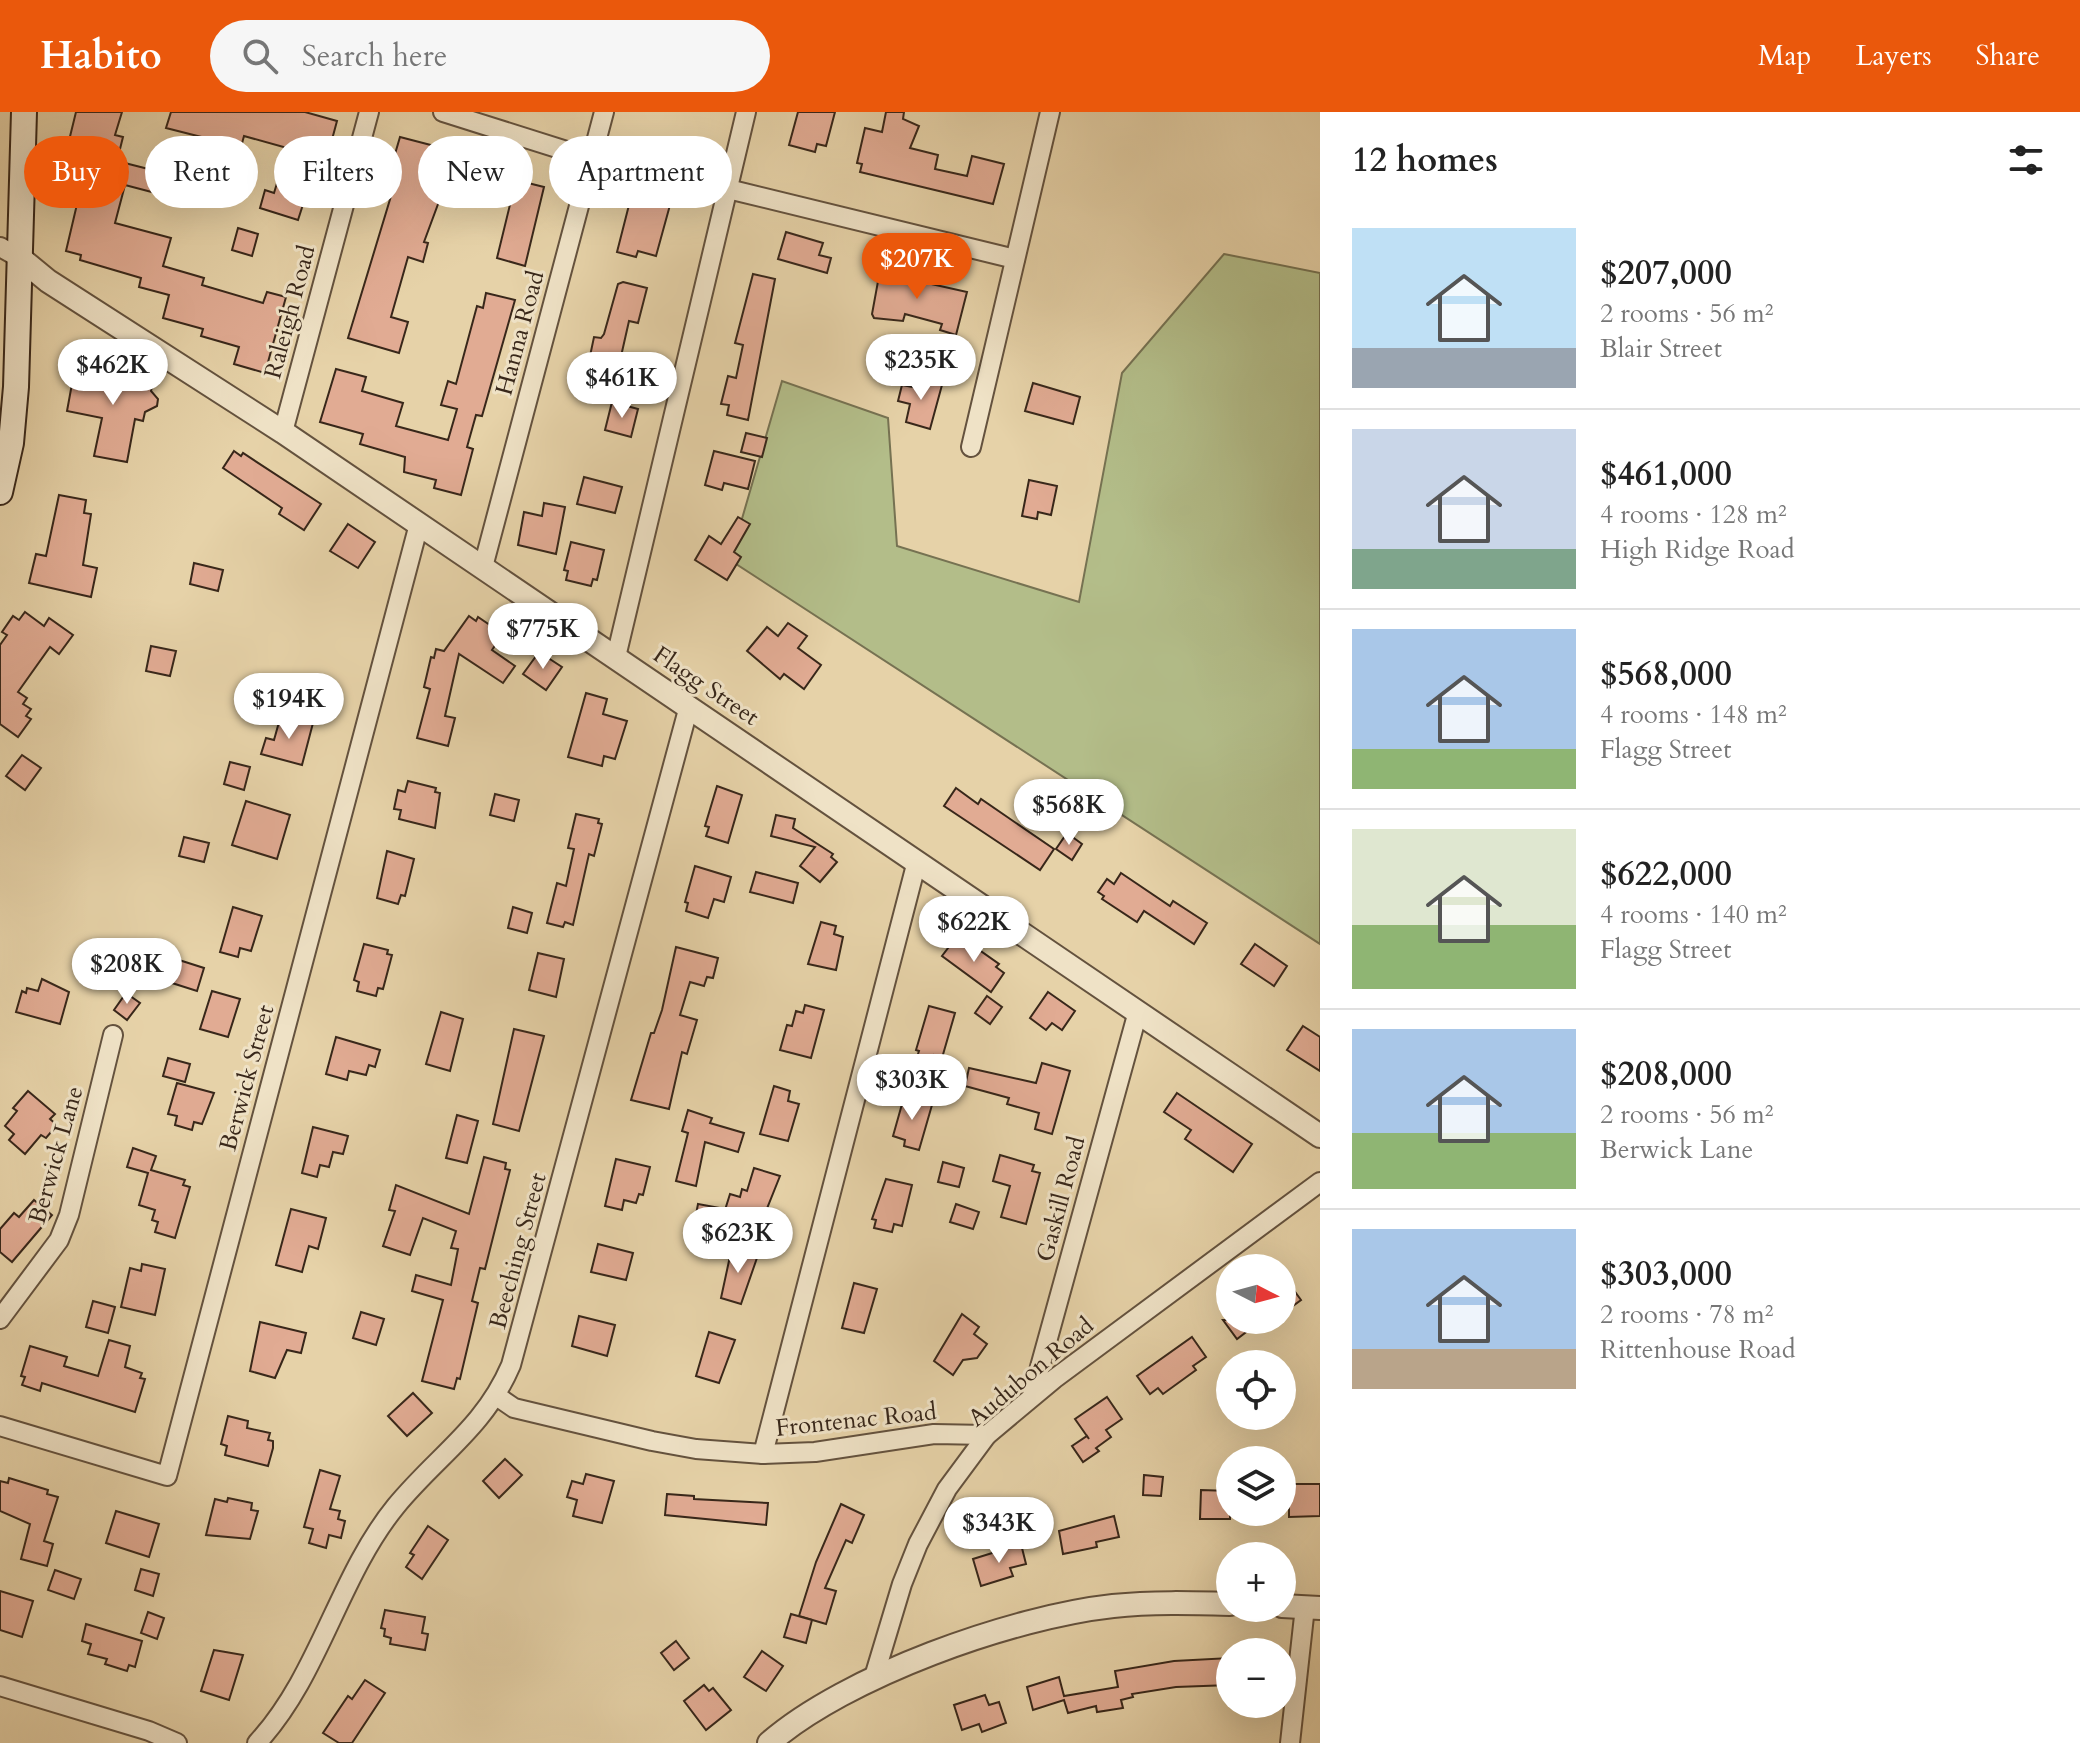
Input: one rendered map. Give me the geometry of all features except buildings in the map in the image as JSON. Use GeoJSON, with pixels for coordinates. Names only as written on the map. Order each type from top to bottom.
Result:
{"type":"FeatureCollection","features":[{"type":"Feature","properties":{"kind":"main road"},"geometry":{"type":"LineString","coordinates":[[0,492],[11,443],[16,387],[10,252],[24,112]]}},
{"type":"Feature","properties":{"kind":"street","name":"Raleigh Road"},"geometry":{"type":"LineString","coordinates":[[283,432],[369,112]]}},
{"type":"Feature","properties":{"kind":"street"},"geometry":{"type":"LineString","coordinates":[[443,112],[549,145]]}},
{"type":"Feature","properties":{"kind":"street","name":"Hanna Road"},"geometry":{"type":"LineString","coordinates":[[598,136],[604,112]]}},
{"type":"Feature","properties":{"kind":"street"},"geometry":{"type":"LineString","coordinates":[[732,172],[746,112]]}},
{"type":"Feature","properties":{"kind":"street"},"geometry":{"type":"LineString","coordinates":[[971,447],[1050,112]]}},
{"type":"Feature","properties":{"kind":"street"},"geometry":{"type":"LineString","coordinates":[[732,190],[1015,259]]}},
{"type":"Feature","properties":{"kind":"street","name":"Hanna Road"},"geometry":{"type":"LineString","coordinates":[[483,567],[579,208]]}},
{"type":"Feature","properties":{"kind":"street"},"geometry":{"type":"LineString","coordinates":[[616,657],[723,208]]}},
{"type":"Feature","properties":{"kind":"street","name":"Flagg Street"},"geometry":{"type":"LineString","coordinates":[[10,252],[54,285],[283,432],[917,861],[1137,1015],[1320,1136]]}},
{"type":"Feature","properties":{"kind":"street","name":"Berwick Street"},"geometry":{"type":"LineString","coordinates":[[0,1426],[167,1476],[419,524]]}},
{"type":"Feature","properties":{"kind":"street","name":"Beeching Street"},"geometry":{"type":"LineString","coordinates":[[257,1743],[295,1691],[377,1533],[415,1484],[479,1422],[498,1397],[520,1335],[689,706]]}},
{"type":"Feature","properties":{"kind":"street"},"geometry":{"type":"LineString","coordinates":[[763,1454],[917,861]]}},
{"type":"Feature","properties":{"kind":"street","name":"Gaskill Road"},"geometry":{"type":"LineString","coordinates":[[1032,1396],[1137,1015]]}},
{"type":"Feature","properties":{"kind":"street","name":"Berwick Lane"},"geometry":{"type":"LineString","coordinates":[[0,1319],[59,1240],[69,1215],[113,1035]]}},
{"type":"Feature","properties":{"kind":"street","name":"Audubon Road"},"geometry":{"type":"LineString","coordinates":[[874,1677],[902,1584],[918,1544],[947,1489],[987,1435],[1032,1396],[1320,1182]]}},
{"type":"Feature","properties":{"kind":"street","name":"Frontenac Road"},"geometry":{"type":"LineString","coordinates":[[498,1397],[514,1408],[652,1441],[763,1454],[815,1452],[934,1434],[987,1435]]}},
{"type":"Feature","properties":{"kind":"street"},"geometry":{"type":"LineString","coordinates":[[774,1741],[823,1703],[874,1677],[960,1645],[1072,1614],[1147,1604],[1216,1604]]}},
{"type":"Feature","properties":{"kind":"street"},"geometry":{"type":"LineString","coordinates":[[1290,1743],[1312,1608]]}},
{"type":"Feature","properties":{"kind":"street"},"geometry":{"type":"LineString","coordinates":[[0,1686],[149,1731],[177,1743]]}},
{"type":"Feature","properties":{"kind":"green space"},"geometry":{"type":"Polygon","coordinates":[[[1224,254],[1320,273],[1320,944],[730,560],[782,381],[888,418],[897,546],[1079,602],[1122,373],[1224,254]]]}}]}
